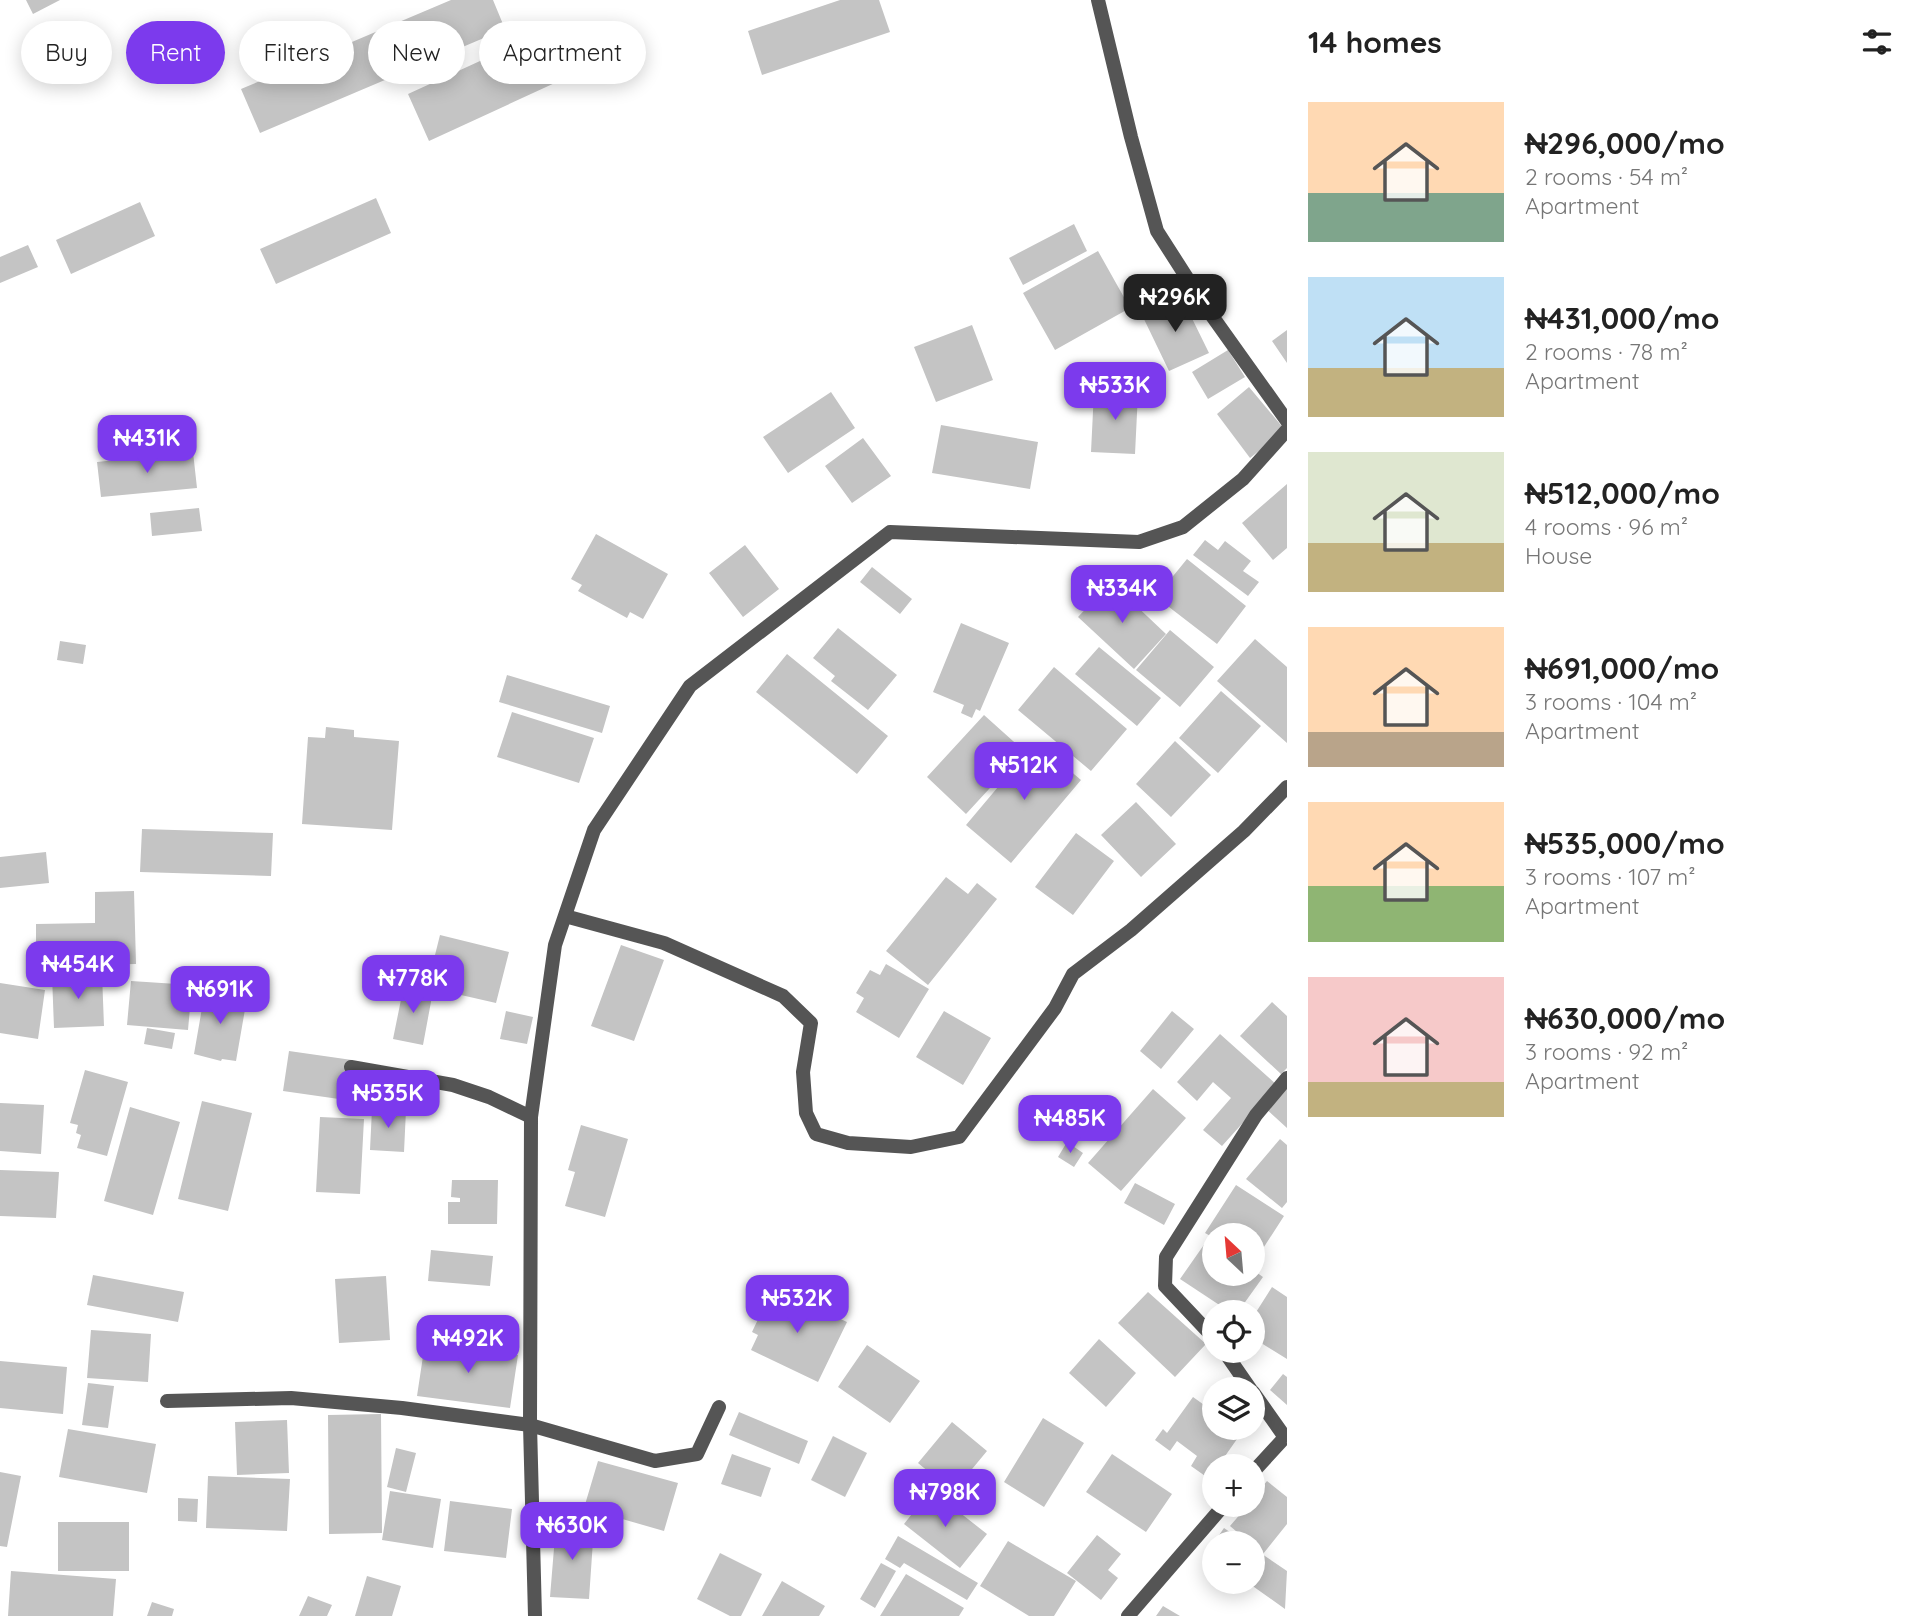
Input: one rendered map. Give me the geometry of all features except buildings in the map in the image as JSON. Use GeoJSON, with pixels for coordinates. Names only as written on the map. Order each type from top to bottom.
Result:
{"type":"FeatureCollection","features":[{"type":"Feature","properties":{"kind":"street"},"geometry":{"type":"LineString","coordinates":[[1098,0],[1157,231],[1205,306],[1287,421]]}},
{"type":"Feature","properties":{"kind":"street"},"geometry":{"type":"LineString","coordinates":[[535,1616],[530,1424],[531,1117],[555,945],[594,831],[690,686],[890,532],[1139,542],[1183,527],[1243,480],[1287,430]]}},
{"type":"Feature","properties":{"kind":"street"},"geometry":{"type":"LineString","coordinates":[[565,916],[664,943],[783,996],[811,1023],[803,1072],[806,1113],[816,1134],[848,1143],[911,1147],[959,1138],[1055,1008],[1073,974],[1132,930],[1244,831],[1287,787]]}},
{"type":"Feature","properties":{"kind":"street"},"geometry":{"type":"LineString","coordinates":[[351,1067],[453,1085],[489,1097],[531,1117]]}},
{"type":"Feature","properties":{"kind":"street"},"geometry":{"type":"LineString","coordinates":[[1202,1325],[1165,1286],[1166,1257],[1256,1115],[1287,1077]]}},
{"type":"Feature","properties":{"kind":"street"},"geometry":{"type":"LineString","coordinates":[[167,1401],[291,1398],[402,1408],[530,1424],[655,1461],[696,1454],[719,1407]]}},
{"type":"Feature","properties":{"kind":"street"},"geometry":{"type":"LineString","coordinates":[[1265,1408],[1286,1436],[1265,1459]]}},
{"type":"Feature","properties":{"kind":"street"},"geometry":{"type":"LineString","coordinates":[[1128,1616],[1214,1517]]}}]}
